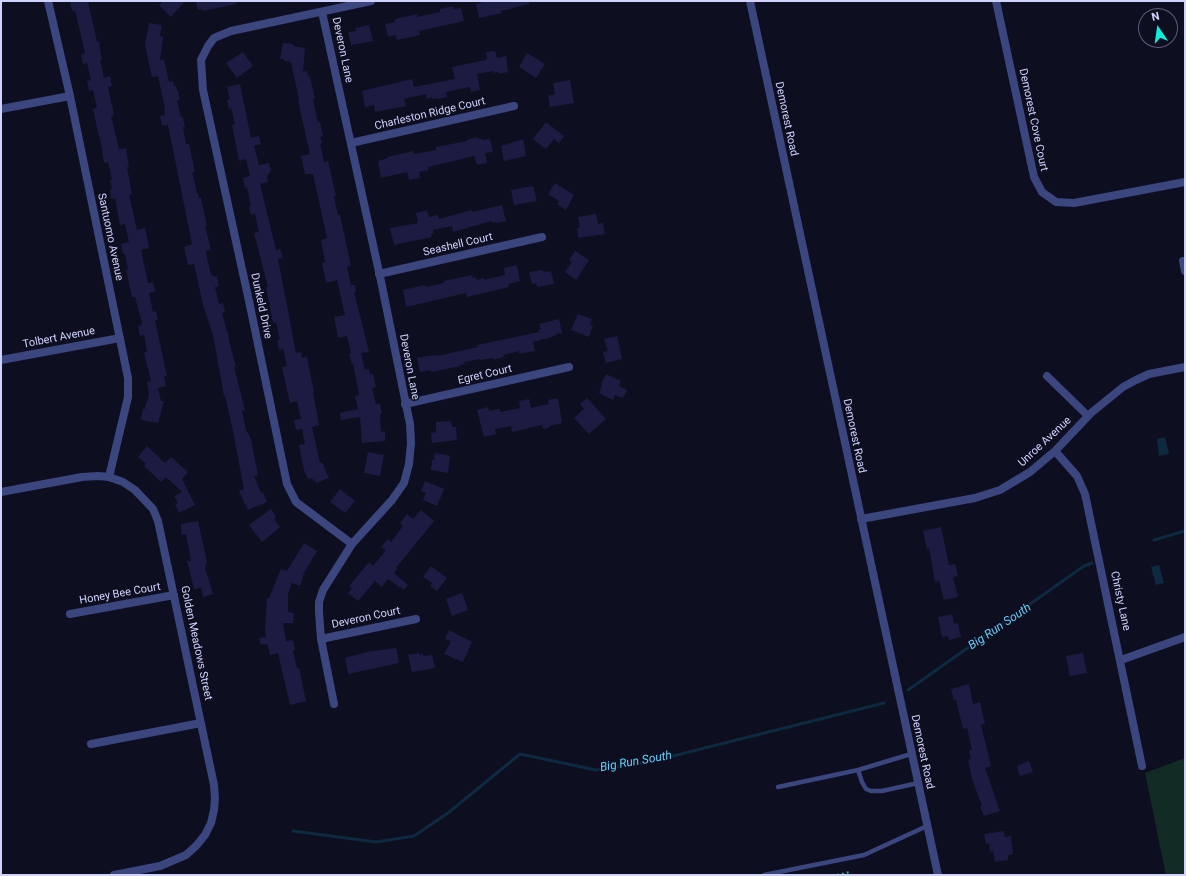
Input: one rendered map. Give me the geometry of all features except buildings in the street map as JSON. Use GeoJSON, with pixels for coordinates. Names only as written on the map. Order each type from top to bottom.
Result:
{"type":"FeatureCollection","features":[{"type":"Feature","properties":{"kind":"street","name":"Santuomo Avenue"},"geometry":{"type":"LineString","coordinates":[[48,1],[70,96],[128,378],[128,397],[109,477]]}},
{"type":"Feature","properties":{"kind":"street"},"geometry":{"type":"LineString","coordinates":[[322,12],[371,1]]}},
{"type":"Feature","properties":{"kind":"street","name":"Demorest Road"},"geometry":{"type":"LineString","coordinates":[[750,1],[938,875]]}},
{"type":"Feature","properties":{"kind":"street","name":"Demorest Cove Court"},"geometry":{"type":"LineString","coordinates":[[996,1],[1034,177],[1042,192],[1056,202],[1074,203],[1185,182]]}},
{"type":"Feature","properties":{"kind":"street","name":"Dunkeld Drive"},"geometry":{"type":"LineString","coordinates":[[322,12],[231,31],[214,38],[201,60],[203,90],[249,300],[287,484],[296,502],[352,544]]}},
{"type":"Feature","properties":{"kind":"street","name":"Deveron Lane"},"geometry":{"type":"LineString","coordinates":[[322,12],[410,424],[411,443],[409,464],[404,483],[392,500],[352,544],[332,575],[321,596],[319,612],[321,639],[334,704]]}},
{"type":"Feature","properties":{"kind":"street"},"geometry":{"type":"LineString","coordinates":[[1,109],[70,96]]}},
{"type":"Feature","properties":{"kind":"street","name":"Charleston Ridge Court"},"geometry":{"type":"LineString","coordinates":[[351,143],[514,106]]}},
{"type":"Feature","properties":{"kind":"street","name":"Seashell Court"},"geometry":{"type":"LineString","coordinates":[[379,274],[542,237]]}},
{"type":"Feature","properties":{"kind":"street"},"geometry":{"type":"LineString","coordinates":[[1183,261],[1185,271]]}},
{"type":"Feature","properties":{"kind":"street","name":"Tolbert Avenue"},"geometry":{"type":"LineString","coordinates":[[1,360],[120,338]]}},
{"type":"Feature","properties":{"kind":"street","name":"Egret Court"},"geometry":{"type":"LineString","coordinates":[[405,404],[569,367]]}},
{"type":"Feature","properties":{"kind":"street","name":"Unroe Avenue"},"geometry":{"type":"LineString","coordinates":[[861,519],[975,498],[1000,490],[1030,472],[1055,451],[1088,416],[1111,396],[1136,380],[1150,374],[1185,367]]}},
{"type":"Feature","properties":{"kind":"street"},"geometry":{"type":"LineString","coordinates":[[1047,376],[1088,416]]}},
{"type":"Feature","properties":{"kind":"street","name":"Christy Lane"},"geometry":{"type":"LineString","coordinates":[[1055,451],[1077,476],[1085,494],[1142,766]]}},
{"type":"Feature","properties":{"kind":"street"},"geometry":{"type":"LineString","coordinates":[[1,492],[82,477],[109,477]]}},
{"type":"Feature","properties":{"kind":"street","name":"Golden Meadows Street"},"geometry":{"type":"LineString","coordinates":[[109,477],[123,482],[135,490],[153,509],[160,529],[216,798],[211,823],[205,835],[186,855],[173,862],[160,866],[114,875]]}},
{"type":"Feature","properties":{"kind":"street","name":"Honey Bee Court"},"geometry":{"type":"LineString","coordinates":[[70,614],[174,595]]}},
{"type":"Feature","properties":{"kind":"street","name":"Deveron Court"},"geometry":{"type":"LineString","coordinates":[[321,639],[416,619]]}},
{"type":"Feature","properties":{"kind":"street"},"geometry":{"type":"LineString","coordinates":[[1121,660],[1185,637]]}},
{"type":"Feature","properties":{"kind":"street"},"geometry":{"type":"LineString","coordinates":[[91,744],[201,723]]}},
{"type":"Feature","properties":{"kind":"lane"},"geometry":{"type":"LineString","coordinates":[[778,787],[858,770],[911,754]]}},
{"type":"Feature","properties":{"kind":"lane"},"geometry":{"type":"LineString","coordinates":[[858,770],[866,789],[871,791],[882,791],[918,783]]}},
{"type":"Feature","properties":{"kind":"lane"},"geometry":{"type":"LineString","coordinates":[[764,875],[864,855],[927,826]]}},
{"type":"Feature","properties":{"kind":"path"},"geometry":{"type":"LineString","coordinates":[[837,875],[850,872]]}},
{"type":"Feature","properties":{"kind":"green space"},"geometry":{"type":"Polygon","coordinates":[[[1185,758],[1185,875],[1166,875],[1145,773],[1185,758]]]}},
{"type":"Feature","properties":{"kind":"water"},"geometry":{"type":"Polygon","coordinates":[[[1165,437],[1169,454],[1159,456],[1157,439],[1165,437]]]}},
{"type":"Feature","properties":{"kind":"water"},"geometry":{"type":"Polygon","coordinates":[[[1159,565],[1164,583],[1156,585],[1151,567],[1159,565]]]}},
{"type":"Feature","properties":{"kind":"waterway","name":"Big Run South"},"geometry":{"type":"LineString","coordinates":[[1154,540],[1185,531]]}},
{"type":"Feature","properties":{"kind":"waterway","name":"Big Run South"},"geometry":{"type":"LineString","coordinates":[[908,690],[1084,566],[1092,563]]}},
{"type":"Feature","properties":{"kind":"waterway","name":"Big Run South"},"geometry":{"type":"LineString","coordinates":[[293,831],[376,842],[414,836],[448,813],[520,754],[596,770],[649,762],[884,703]]}}]}
